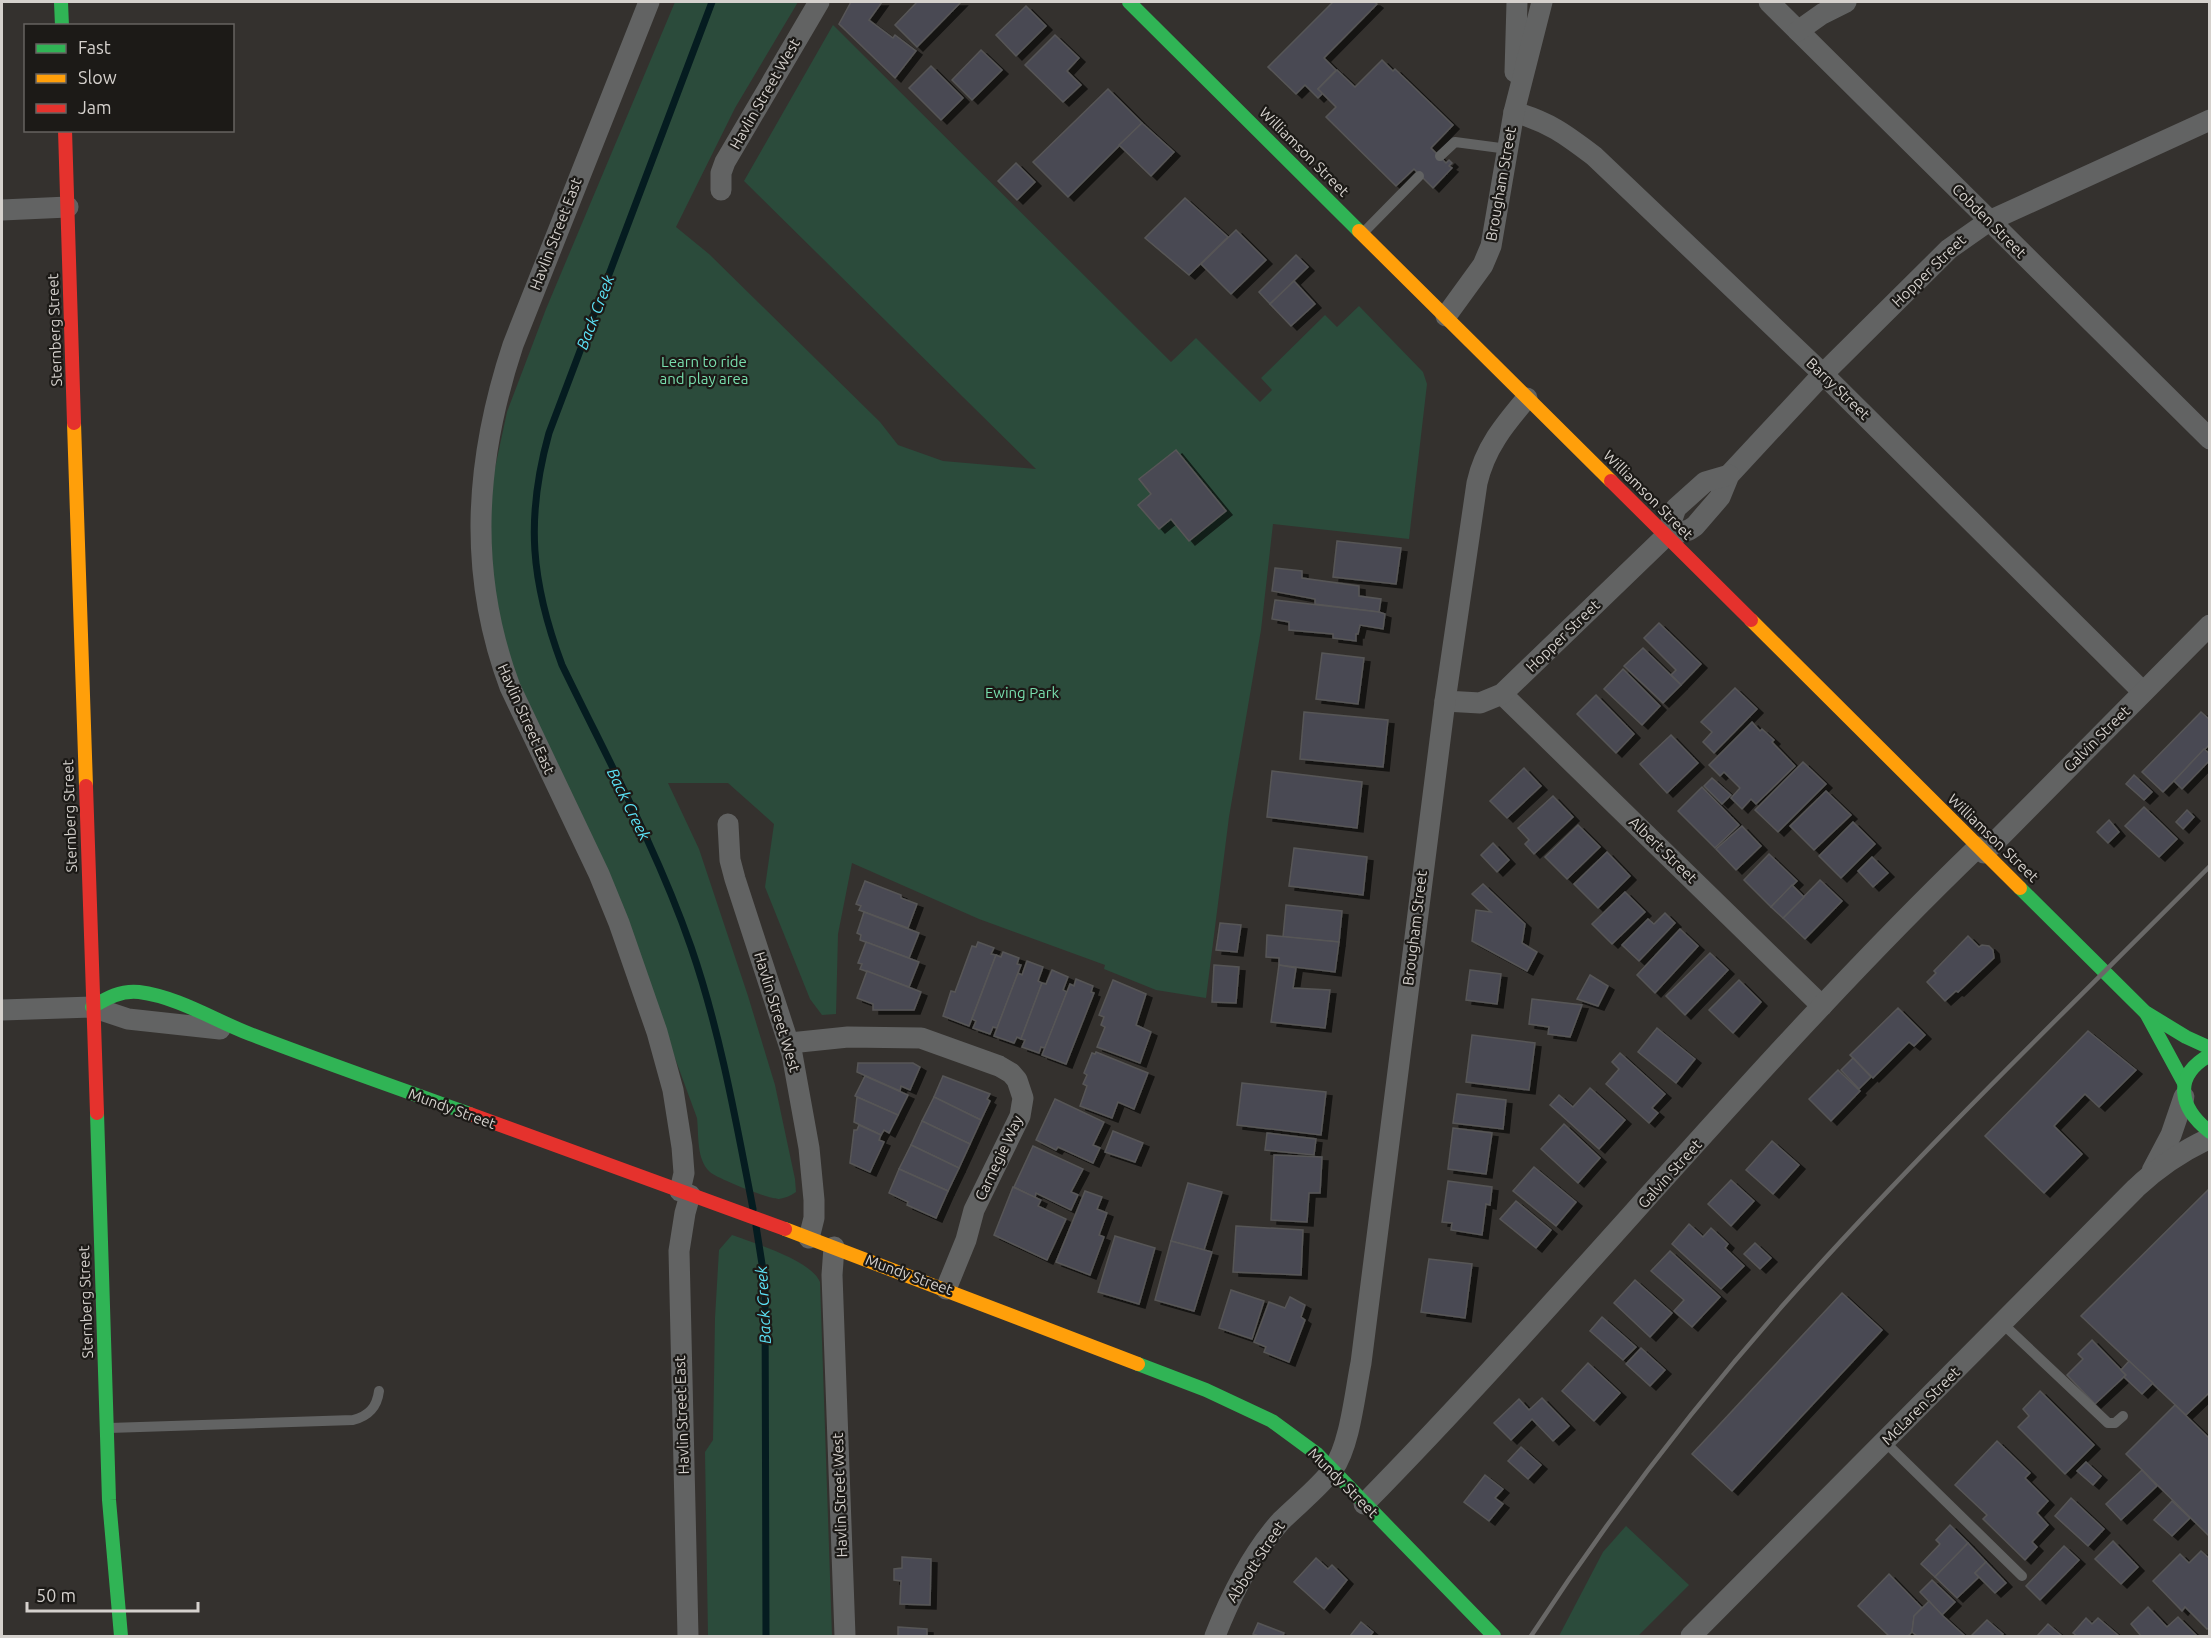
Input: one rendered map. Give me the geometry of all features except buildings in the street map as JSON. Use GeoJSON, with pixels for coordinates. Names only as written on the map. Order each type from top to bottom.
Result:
{"type":"FeatureCollection","features":[{"type":"Feature","properties":{"kind":"street"},"geometry":{"type":"LineString","coordinates":[[61,2],[62,24]]}},
{"type":"Feature","properties":{"kind":"street","name":"Havlin Street East"},"geometry":{"type":"LineString","coordinates":[[649,2],[503,374],[490,425],[480,521],[490,627],[499,657],[510,687],[599,874],[619,923],[657,1032],[673,1090],[682,1147],[685,1193],[685,1214],[679,1251],[688,1636]]}},
{"type":"Feature","properties":{"kind":"street","name":"Havlin Street West"},"geometry":{"type":"LineString","coordinates":[[721,190],[721,174],[725,162],[819,2]]}},
{"type":"Feature","properties":{"kind":"street","name":"Williamson Street"},"geometry":{"type":"LineString","coordinates":[[1129,2],[2145,1012],[2186,1037],[2210,1048]]}},
{"type":"Feature","properties":{"kind":"street","name":"Brougham Street"},"geometry":{"type":"LineString","coordinates":[[1514,112],[1517,2]]}},
{"type":"Feature","properties":{"kind":"street","name":"Brougham Street"},"geometry":{"type":"LineString","coordinates":[[1446,316],[1483,265],[1491,246],[1514,112],[1542,2]]}},
{"type":"Feature","properties":{"kind":"street","name":"Cobden Street"},"geometry":{"type":"LineString","coordinates":[[1769,2],[2210,439]]}},
{"type":"Feature","properties":{"kind":"street"},"geometry":{"type":"LineString","coordinates":[[1798,31],[1822,14],[1846,2]]}},
{"type":"Feature","properties":{"kind":"street","name":"Barry Street"},"geometry":{"type":"LineString","coordinates":[[1514,112],[1545,122],[1558,129],[1594,156],[1823,374],[2144,692]]}},
{"type":"Feature","properties":{"kind":"street","name":"Hopper Street"},"geometry":{"type":"LineString","coordinates":[[1444,701],[1480,703],[1502,694],[1666,536],[1695,526],[1720,497],[1729,475],[1823,374],[1949,249],[1989,220],[2210,120]]}},
{"type":"Feature","properties":{"kind":"street","name":"Sternberg Street"},"geometry":{"type":"LineString","coordinates":[[65,132],[106,1428],[109,1500],[121,1636]]}},
{"type":"Feature","properties":{"kind":"street"},"geometry":{"type":"LineString","coordinates":[[2,210],[68,207]]}},
{"type":"Feature","properties":{"kind":"street","name":"Brougham Street"},"geometry":{"type":"LineString","coordinates":[[1333,1470],[1344,1443],[1361,1363],[1444,701],[1480,471],[1496,436],[1527,398]]}},
{"type":"Feature","properties":{"kind":"street","name":"Galvin Street"},"geometry":{"type":"LineString","coordinates":[[1364,1504],[1454,1412],[1822,1006],[1934,889],[1981,850],[2210,625]]}},
{"type":"Feature","properties":{"kind":"street","name":"Albert Street"},"geometry":{"type":"LineString","coordinates":[[1502,694],[1822,1006]]}},
{"type":"Feature","properties":{"kind":"street","name":"Havlin Street West"},"geometry":{"type":"LineString","coordinates":[[728,824],[730,860],[790,1043],[800,1090],[813,1190],[814,1209],[809,1238]]}},
{"type":"Feature","properties":{"kind":"street","name":"Mundy Street"},"geometry":{"type":"LineString","coordinates":[[2,1010],[92,1006],[128,1019],[203,1026],[249,1034],[946,1288],[1206,1390],[1272,1421],[1296,1437],[1333,1470],[1494,1636]]}},
{"type":"Feature","properties":{"kind":"street","name":"Williamson Street"},"geometry":{"type":"LineString","coordinates":[[2145,1012],[2184,1090],[2191,1116],[2200,1126],[2210,1131]]}},
{"type":"Feature","properties":{"kind":"street","name":"Carnegie Way"},"geometry":{"type":"LineString","coordinates":[[790,1043],[848,1037],[921,1038],[999,1066],[1011,1073],[1017,1080],[1023,1098],[1020,1116],[974,1210],[966,1240],[946,1288]]}},
{"type":"Feature","properties":{"kind":"street"},"geometry":{"type":"LineString","coordinates":[[2184,1090],[2194,1065],[2210,1055]]}},
{"type":"Feature","properties":{"kind":"street","name":"McLaren Street"},"geometry":{"type":"LineString","coordinates":[[2150,1174],[2171,1135],[2184,1090]]}},
{"type":"Feature","properties":{"kind":"street","name":"McLaren Street"},"geometry":{"type":"LineString","coordinates":[[1691,1636],[2150,1174],[2187,1149],[2210,1138]]}},
{"type":"Feature","properties":{"kind":"street","name":"Havlin Street West"},"geometry":{"type":"LineString","coordinates":[[834,1247],[832,1265],[845,1636]]}},
{"type":"Feature","properties":{"kind":"street","name":"Abbott Street"},"geometry":{"type":"LineString","coordinates":[[1215,1636],[1236,1590],[1266,1542],[1279,1524],[1333,1470]]}},
{"type":"Feature","properties":{"kind":"street","name":"Sternberg Street"},"geometry":{"type":"LineString","coordinates":[[104,1602],[109,1500]]}},
{"type":"Feature","properties":{"kind":"lane"},"geometry":{"type":"LineString","coordinates":[[1440,156],[1455,142],[1508,149]]}},
{"type":"Feature","properties":{"kind":"lane"},"geometry":{"type":"LineString","coordinates":[[1363,233],[1419,176]]}},
{"type":"Feature","properties":{"kind":"lane"},"geometry":{"type":"LineString","coordinates":[[2003,1324],[2108,1423],[2115,1423],[2123,1416]]}},
{"type":"Feature","properties":{"kind":"lane"},"geometry":{"type":"LineString","coordinates":[[106,1428],[353,1420],[370,1413],[376,1405],[379,1390]]}},
{"type":"Feature","properties":{"kind":"lane"},"geometry":{"type":"LineString","coordinates":[[1885,1442],[2022,1576]]}},
{"type":"Feature","properties":{"kind":"green space","name":"Ewing Park"},"geometry":{"type":"Polygon","coordinates":[[[675,2],[798,2],[735,108],[676,227],[709,254],[880,422],[898,445],[943,461],[1036,469],[744,181],[833,25],[1171,362],[1196,338],[1260,402],[1272,390],[1261,378],[1325,315],[1337,327],[1359,306],[1423,372],[1427,384],[1409,539],[1273,524],[1261,630],[1229,817],[1206,998],[1156,990],[1104,969],[1105,965],[979,919],[852,863],[838,934],[836,1014],[822,1015],[810,999],[765,887],[774,824],[728,783],[668,783],[699,849],[775,1085],[796,1192],[779,1199],[722,1179],[710,1172],[702,1160],[697,1118],[614,892],[503,654],[484,519],[507,412],[546,309],[675,2]]]}},
{"type":"Feature","properties":{"kind":"green space"},"geometry":{"type":"Polygon","coordinates":[[[732,1235],[806,1266],[820,1282],[832,1636],[708,1636],[705,1452],[713,1440],[715,1318],[719,1250],[732,1235]]]}},
{"type":"Feature","properties":{"kind":"green space"},"geometry":{"type":"Polygon","coordinates":[[[1626,1526],[1689,1585],[1638,1636],[1559,1636],[1603,1552],[1626,1526]]]}},
{"type":"Feature","properties":{"kind":"waterway","name":"Back Creek"},"geometry":{"type":"LineString","coordinates":[[712,2],[549,433],[541,464],[534,522],[538,578],[562,665],[647,839],[691,947],[719,1044],[753,1209]]}},
{"type":"Feature","properties":{"kind":"waterway","name":"Back Creek"},"geometry":{"type":"LineString","coordinates":[[756,1226],[765,1283],[766,1636]]}},
{"type":"Feature","properties":{"kind":"railway"},"geometry":{"type":"LineString","coordinates":[[1531,1636],[1620,1507],[1716,1383],[1784,1304],[1940,1137],[2210,866]]}},
{"type":"Feature","properties":{"kind":"traffic: fast"},"geometry":{"type":"LineString","coordinates":[[61,2],[62,24]]}},
{"type":"Feature","properties":{"kind":"traffic: fast"},"geometry":{"type":"LineString","coordinates":[[1129,2],[1359,231]]}},
{"type":"Feature","properties":{"kind":"traffic: fast"},"geometry":{"type":"LineString","coordinates":[[2020,888],[2145,1012],[2186,1037],[2210,1048]]}},
{"type":"Feature","properties":{"kind":"traffic: fast"},"geometry":{"type":"LineString","coordinates":[[92,1007],[126,992],[139,992],[168,999],[277,1044],[470,1114]]}},
{"type":"Feature","properties":{"kind":"traffic: fast"},"geometry":{"type":"LineString","coordinates":[[2146,1013],[2184,1083]]}},
{"type":"Feature","properties":{"kind":"traffic: fast"},"geometry":{"type":"LineString","coordinates":[[2210,1055],[2198,1063],[2190,1073],[2185,1082],[2184,1092],[2186,1103],[2192,1113],[2210,1132]]}},
{"type":"Feature","properties":{"kind":"traffic: fast"},"geometry":{"type":"LineString","coordinates":[[97,1113],[109,1500],[121,1636]]}},
{"type":"Feature","properties":{"kind":"traffic: fast"},"geometry":{"type":"LineString","coordinates":[[1138,1364],[1206,1390],[1272,1421],[1317,1454],[1494,1636]]}},
{"type":"Feature","properties":{"kind":"traffic: slow"},"geometry":{"type":"LineString","coordinates":[[1359,231],[1611,481]]}},
{"type":"Feature","properties":{"kind":"traffic: slow"},"geometry":{"type":"LineString","coordinates":[[74,423],[86,786]]}},
{"type":"Feature","properties":{"kind":"traffic: slow"},"geometry":{"type":"LineString","coordinates":[[1751,620],[2020,888]]}},
{"type":"Feature","properties":{"kind":"traffic: slow"},"geometry":{"type":"LineString","coordinates":[[785,1229],[1138,1364]]}},
{"type":"Feature","properties":{"kind":"traffic: jam"},"geometry":{"type":"LineString","coordinates":[[65,132],[74,423]]}},
{"type":"Feature","properties":{"kind":"traffic: jam"},"geometry":{"type":"LineString","coordinates":[[1611,481],[1751,620]]}},
{"type":"Feature","properties":{"kind":"traffic: jam"},"geometry":{"type":"LineString","coordinates":[[86,786],[97,1113]]}},
{"type":"Feature","properties":{"kind":"traffic: jam"},"geometry":{"type":"LineString","coordinates":[[470,1114],[785,1229]]}},
{"type":"Feature","properties":{"kind":"park label","name":"Learn to ride and play area"},"geometry":{"type":"Point","coordinates":[704,370]}}]}
